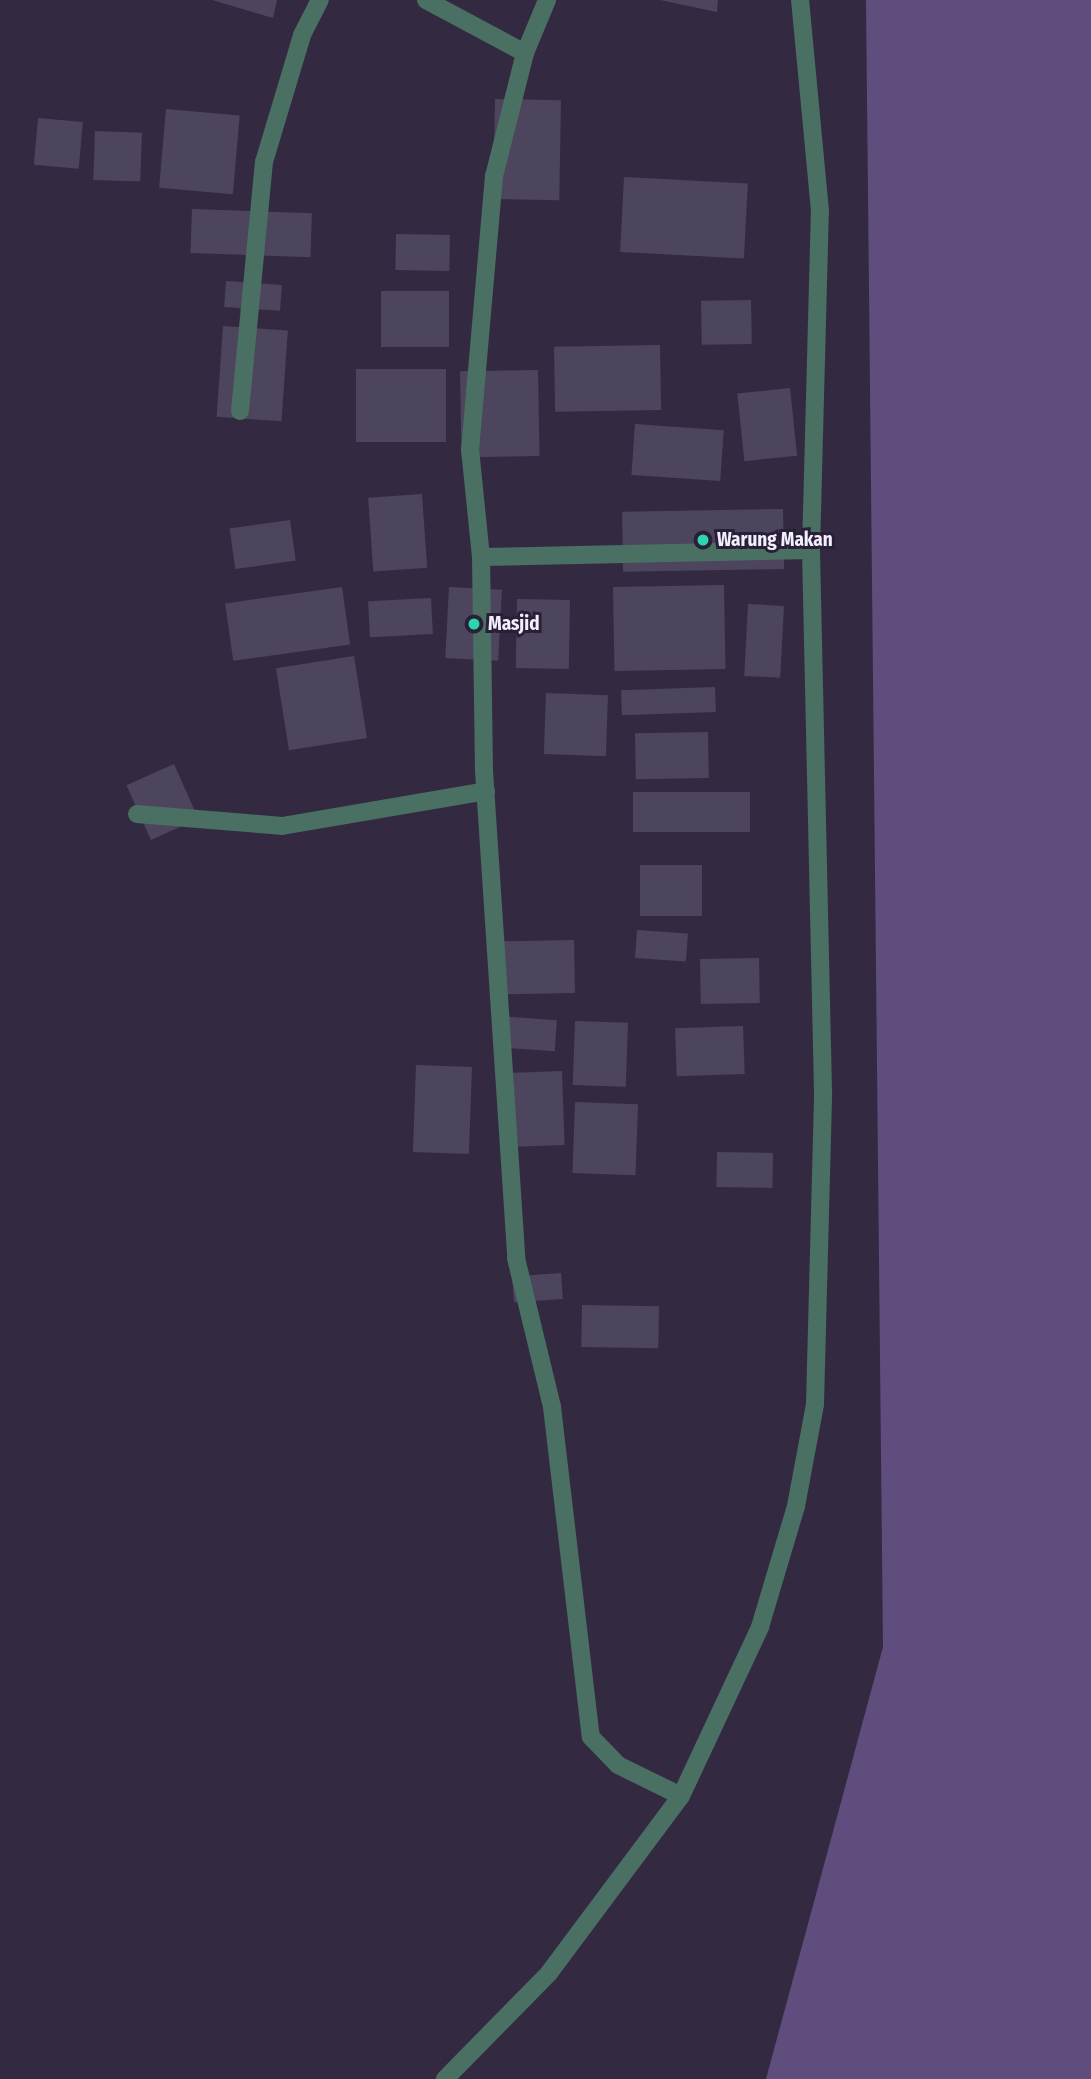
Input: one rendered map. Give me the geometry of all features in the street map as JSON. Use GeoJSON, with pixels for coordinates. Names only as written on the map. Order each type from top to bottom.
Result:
{"type":"FeatureCollection","features":[{"type":"Feature","properties":{"kind":"street"},"geometry":{"type":"LineString","coordinates":[[240,411],[264,162],[302,35],[320,0]]}},
{"type":"Feature","properties":{"kind":"street"},"geometry":{"type":"LineString","coordinates":[[426,0],[525,53]]}},
{"type":"Feature","properties":{"kind":"street"},"geometry":{"type":"LineString","coordinates":[[547,0],[525,53],[494,176],[470,449],[481,557],[486,791],[516,1258],[556,1432],[571,1532],[583,1703],[591,1738],[618,1765],[681,1796]]}},
{"type":"Feature","properties":{"kind":"street"},"geometry":{"type":"LineString","coordinates":[[445,2079],[549,1973],[681,1796],[760,1627],[796,1506],[815,1404],[823,1092],[811,550],[820,211],[800,0]]}},
{"type":"Feature","properties":{"kind":"street"},"geometry":{"type":"LineString","coordinates":[[481,557],[811,550]]}},
{"type":"Feature","properties":{"kind":"street"},"geometry":{"type":"LineString","coordinates":[[137,814],[282,826],[486,791]]}},
{"type":"Feature","properties":{"kind":"shaded area"},"geometry":{"type":"Polygon","coordinates":[[[866,0],[1091,0],[1091,2079],[766,2079],[883,1647],[866,0]]]}},
{"type":"Feature","properties":{"kind":"building"},"geometry":{"type":"Polygon","coordinates":[[[212,0],[277,0],[273,18],[212,0]]]}},
{"type":"Feature","properties":{"kind":"building"},"geometry":{"type":"Polygon","coordinates":[[[660,0],[718,0],[717,12],[660,0]]]}},
{"type":"Feature","properties":{"kind":"building"},"geometry":{"type":"Polygon","coordinates":[[[495,99],[561,100],[559,200],[493,199],[495,99]]]}},
{"type":"Feature","properties":{"kind":"building"},"geometry":{"type":"Polygon","coordinates":[[[166,109],[240,115],[233,194],[159,188],[166,109]]]}},
{"type":"Feature","properties":{"kind":"building"},"geometry":{"type":"Polygon","coordinates":[[[38,118],[83,122],[79,169],[34,165],[38,118]]]}},
{"type":"Feature","properties":{"kind":"building"},"geometry":{"type":"Polygon","coordinates":[[[95,131],[142,133],[140,182],[93,180],[95,131]]]}},
{"type":"Feature","properties":{"kind":"building"},"geometry":{"type":"Polygon","coordinates":[[[624,177],[748,183],[744,258],[620,252],[624,177]]]}},
{"type":"Feature","properties":{"kind":"building"},"geometry":{"type":"Polygon","coordinates":[[[192,209],[312,213],[310,257],[190,253],[192,209]]]}},
{"type":"Feature","properties":{"kind":"building"},"geometry":{"type":"Polygon","coordinates":[[[396,234],[450,235],[449,271],[395,270],[396,234]]]}},
{"type":"Feature","properties":{"kind":"building"},"geometry":{"type":"Polygon","coordinates":[[[226,281],[282,285],[280,311],[224,307],[226,281]]]}},
{"type":"Feature","properties":{"kind":"building"},"geometry":{"type":"Polygon","coordinates":[[[381,291],[449,291],[449,347],[381,347],[381,291]]]}},
{"type":"Feature","properties":{"kind":"building"},"geometry":{"type":"Polygon","coordinates":[[[751,300],[752,344],[702,345],[701,301],[751,300]]]}},
{"type":"Feature","properties":{"kind":"building"},"geometry":{"type":"Polygon","coordinates":[[[223,326],[288,331],[281,421],[217,417],[223,326]]]}},
{"type":"Feature","properties":{"kind":"building"},"geometry":{"type":"Polygon","coordinates":[[[660,345],[661,410],[555,412],[554,347],[660,345]]]}},
{"type":"Feature","properties":{"kind":"building"},"geometry":{"type":"Polygon","coordinates":[[[356,369],[446,369],[446,442],[356,442],[356,369]]]}},
{"type":"Feature","properties":{"kind":"building"},"geometry":{"type":"Polygon","coordinates":[[[538,370],[540,456],[462,457],[460,371],[538,370]]]}},
{"type":"Feature","properties":{"kind":"building"},"geometry":{"type":"Polygon","coordinates":[[[790,388],[797,456],[744,461],[737,394],[790,388]]]}},
{"type":"Feature","properties":{"kind":"building"},"geometry":{"type":"Polygon","coordinates":[[[635,424],[724,430],[720,481],[631,475],[635,424]]]}},
{"type":"Feature","properties":{"kind":"building"},"geometry":{"type":"Polygon","coordinates":[[[422,494],[427,568],[373,572],[368,498],[422,494]]]}},
{"type":"Feature","properties":{"kind":"building","name":"Warung Makan"},"geometry":{"type":"Polygon","coordinates":[[[783,509],[784,569],[623,572],[622,512],[783,509]]]}},
{"type":"Feature","properties":{"kind":"building"},"geometry":{"type":"Polygon","coordinates":[[[290,520],[296,561],[235,569],[230,528],[290,520]]]}},
{"type":"Feature","properties":{"kind":"building"},"geometry":{"type":"Polygon","coordinates":[[[724,585],[725,669],[614,671],[613,587],[724,585]]]}},
{"type":"Feature","properties":{"kind":"building"},"geometry":{"type":"Polygon","coordinates":[[[342,587],[350,644],[233,661],[225,603],[342,587]]]}},
{"type":"Feature","properties":{"kind":"building","name":"Masjid"},"geometry":{"type":"Polygon","coordinates":[[[449,587],[502,590],[498,661],[445,658],[449,587]]]}},
{"type":"Feature","properties":{"kind":"building"},"geometry":{"type":"Polygon","coordinates":[[[431,598],[433,634],[370,637],[368,601],[431,598]]]}},
{"type":"Feature","properties":{"kind":"building"},"geometry":{"type":"Polygon","coordinates":[[[517,599],[570,600],[569,669],[516,668],[517,599]]]}},
{"type":"Feature","properties":{"kind":"building"},"geometry":{"type":"Polygon","coordinates":[[[748,604],[784,606],[780,678],[744,676],[748,604]]]}},
{"type":"Feature","properties":{"kind":"building"},"geometry":{"type":"Polygon","coordinates":[[[354,656],[367,738],[289,750],[276,668],[354,656]]]}},
{"type":"Feature","properties":{"kind":"building"},"geometry":{"type":"Polygon","coordinates":[[[715,687],[716,712],[622,715],[621,690],[715,687]]]}},
{"type":"Feature","properties":{"kind":"building"},"geometry":{"type":"Polygon","coordinates":[[[546,693],[608,695],[606,756],[544,754],[546,693]]]}},
{"type":"Feature","properties":{"kind":"building"},"geometry":{"type":"Polygon","coordinates":[[[708,732],[709,778],[636,779],[635,733],[708,732]]]}},
{"type":"Feature","properties":{"kind":"building"},"geometry":{"type":"Polygon","coordinates":[[[174,764],[198,819],[151,840],[126,785],[174,764]]]}},
{"type":"Feature","properties":{"kind":"building"},"geometry":{"type":"Polygon","coordinates":[[[633,792],[750,792],[750,832],[633,832],[633,792]]]}},
{"type":"Feature","properties":{"kind":"building"},"geometry":{"type":"Polygon","coordinates":[[[640,865],[702,865],[702,916],[640,916],[640,865]]]}},
{"type":"Feature","properties":{"kind":"building"},"geometry":{"type":"Polygon","coordinates":[[[637,930],[688,934],[686,961],[635,958],[637,930]]]}},
{"type":"Feature","properties":{"kind":"building"},"geometry":{"type":"Polygon","coordinates":[[[574,940],[575,993],[503,994],[502,941],[574,940]]]}},
{"type":"Feature","properties":{"kind":"building"},"geometry":{"type":"Polygon","coordinates":[[[759,958],[760,1003],[701,1004],[700,959],[759,958]]]}},
{"type":"Feature","properties":{"kind":"building"},"geometry":{"type":"Polygon","coordinates":[[[496,1016],[557,1020],[555,1051],[494,1047],[496,1016]]]}},
{"type":"Feature","properties":{"kind":"building"},"geometry":{"type":"Polygon","coordinates":[[[575,1021],[628,1023],[626,1087],[573,1085],[575,1021]]]}},
{"type":"Feature","properties":{"kind":"building"},"geometry":{"type":"Polygon","coordinates":[[[743,1026],[745,1074],[677,1076],[675,1028],[743,1026]]]}},
{"type":"Feature","properties":{"kind":"building"},"geometry":{"type":"Polygon","coordinates":[[[416,1065],[472,1067],[469,1154],[413,1152],[416,1065]]]}},
{"type":"Feature","properties":{"kind":"building"},"geometry":{"type":"Polygon","coordinates":[[[562,1071],[565,1145],[507,1147],[504,1073],[562,1071]]]}},
{"type":"Feature","properties":{"kind":"building"},"geometry":{"type":"Polygon","coordinates":[[[575,1102],[638,1104],[635,1175],[573,1173],[575,1102]]]}},
{"type":"Feature","properties":{"kind":"building"},"geometry":{"type":"Polygon","coordinates":[[[717,1152],[773,1153],[772,1188],[716,1187],[717,1152]]]}},
{"type":"Feature","properties":{"kind":"building"},"geometry":{"type":"Polygon","coordinates":[[[561,1273],[563,1299],[514,1302],[512,1276],[561,1273]]]}},
{"type":"Feature","properties":{"kind":"building"},"geometry":{"type":"Polygon","coordinates":[[[582,1305],[659,1306],[658,1348],[581,1347],[582,1305]]]}},
{"type":"Feature","properties":{"kind":"place","name":"Warung Makan"},"geometry":{"type":"Point","coordinates":[703,540]}},
{"type":"Feature","properties":{"kind":"place","name":"Masjid"},"geometry":{"type":"Point","coordinates":[474,624]}}]}
